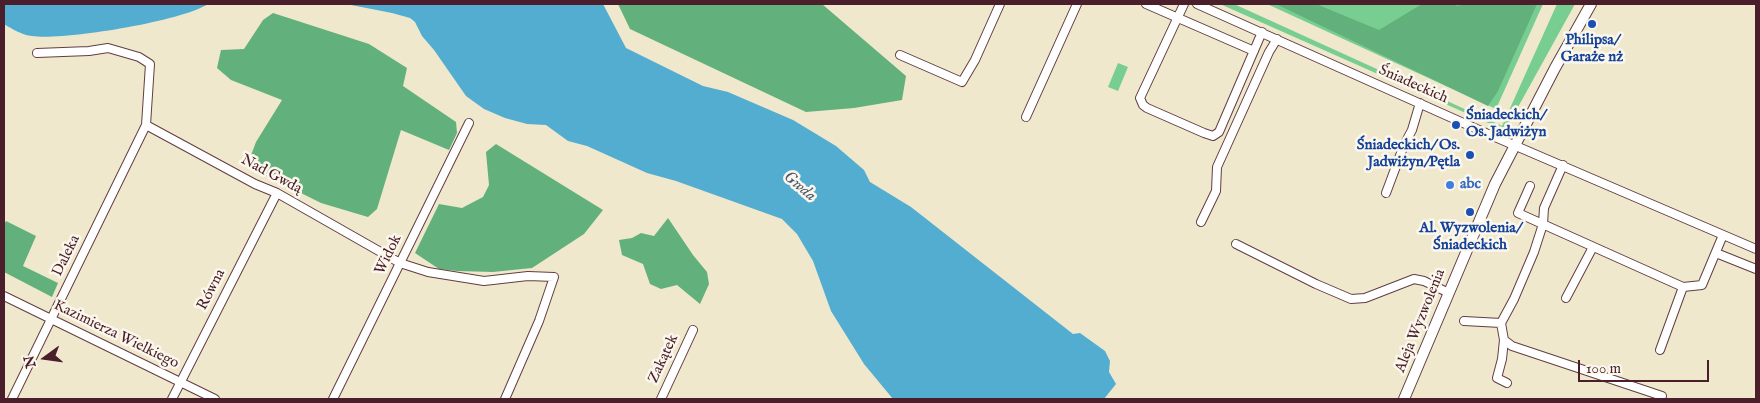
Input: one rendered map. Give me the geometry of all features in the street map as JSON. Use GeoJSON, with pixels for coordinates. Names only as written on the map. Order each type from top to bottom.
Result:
{"type":"FeatureCollection","features":[{"type":"Feature","properties":{"kind":"street"},"geometry":{"type":"LineString","coordinates":[[900,55],[962,82],[975,60],[1000,4]]}},
{"type":"Feature","properties":{"kind":"street"},"geometry":{"type":"LineString","coordinates":[[1026,117],[1077,4]]}},
{"type":"Feature","properties":{"kind":"street"},"geometry":{"type":"LineString","coordinates":[[1146,4],[1254,51]]}},
{"type":"Feature","properties":{"kind":"street"},"geometry":{"type":"LineString","coordinates":[[1184,4],[1140,98],[1143,105],[1148,108],[1196,130],[1213,136],[1219,132],[1262,32]]}},
{"type":"Feature","properties":{"kind":"street","name":"Śniadeckich"},"geometry":{"type":"LineString","coordinates":[[1197,4],[1420,104],[1756,249]]}},
{"type":"Feature","properties":{"kind":"street","name":"Aleja Wyzwolenia"},"geometry":{"type":"LineString","coordinates":[[1404,399],[1488,199],[1514,144],[1591,4]]}},
{"type":"Feature","properties":{"kind":"street"},"geometry":{"type":"LineString","coordinates":[[1200,222],[1216,191],[1217,166],[1276,39]]}},
{"type":"Feature","properties":{"kind":"street"},"geometry":{"type":"LineString","coordinates":[[37,52],[89,51],[108,48],[140,57],[150,64],[146,125]]}},
{"type":"Feature","properties":{"kind":"street"},"geometry":{"type":"LineString","coordinates":[[1386,194],[1404,145],[1412,130],[1420,104]]}},
{"type":"Feature","properties":{"kind":"street","name":"Widok"},"geometry":{"type":"LineString","coordinates":[[333,399],[469,123]]}},
{"type":"Feature","properties":{"kind":"street","name":"Nad Gwdą"},"geometry":{"type":"LineString","coordinates":[[146,125],[231,169],[255,184],[277,193],[400,263],[428,272],[484,281],[528,276],[554,277],[538,321],[505,399]]}},
{"type":"Feature","properties":{"kind":"street","name":"Daleka"},"geometry":{"type":"LineString","coordinates":[[12,399],[146,125]]}},
{"type":"Feature","properties":{"kind":"street"},"geometry":{"type":"LineString","coordinates":[[1507,383],[1497,378],[1504,340],[1501,323],[1514,299],[1534,252],[1543,224],[1544,208],[1563,165]]}},
{"type":"Feature","properties":{"kind":"street"},"geometry":{"type":"LineString","coordinates":[[1530,186],[1518,213],[1683,287],[1702,285],[1723,235]]}},
{"type":"Feature","properties":{"kind":"street","name":"Równa"},"geometry":{"type":"LineString","coordinates":[[172,399],[277,193]]}},
{"type":"Feature","properties":{"kind":"street"},"geometry":{"type":"LineString","coordinates":[[1236,244],[1316,284],[1351,299],[1365,298],[1414,279],[1424,281],[1449,293]]}},
{"type":"Feature","properties":{"kind":"street"},"geometry":{"type":"LineString","coordinates":[[1566,298],[1593,246]]}},
{"type":"Feature","properties":{"kind":"street"},"geometry":{"type":"LineString","coordinates":[[1716,253],[1756,268]]}},
{"type":"Feature","properties":{"kind":"street"},"geometry":{"type":"LineString","coordinates":[[1660,350],[1683,287]]}},
{"type":"Feature","properties":{"kind":"street","name":"Kazimierza Wielkiego"},"geometry":{"type":"LineString","coordinates":[[4,296],[215,399]]}},
{"type":"Feature","properties":{"kind":"street"},"geometry":{"type":"LineString","coordinates":[[1464,321],[1501,323]]}},
{"type":"Feature","properties":{"kind":"street","name":"Zakątek"},"geometry":{"type":"LineString","coordinates":[[661,399],[693,330]]}},
{"type":"Feature","properties":{"kind":"street"},"geometry":{"type":"LineString","coordinates":[[1504,340],[1512,346],[1662,396]]}},
{"type":"Feature","properties":{"kind":"green space"},"geometry":{"type":"Polygon","coordinates":[[[618,4],[822,4],[906,76],[902,100],[854,108],[806,112],[630,29],[618,4]]]}},
{"type":"Feature","properties":{"kind":"green space"},"geometry":{"type":"Polygon","coordinates":[[[1220,4],[1234,4],[1502,126],[1557,4],[1575,4],[1504,130],[1220,4]]]}},
{"type":"Feature","properties":{"kind":"green space"},"geometry":{"type":"Polygon","coordinates":[[[1267,4],[1543,4],[1496,109],[1267,4]]]}},
{"type":"Feature","properties":{"kind":"green space"},"geometry":{"type":"Polygon","coordinates":[[[1276,4],[1316,4],[1379,30],[1422,4],[1451,4],[1458,6],[1462,4],[1537,4],[1498,91],[1488,106],[1276,4]]]}},
{"type":"Feature","properties":{"kind":"green space"},"geometry":{"type":"Polygon","coordinates":[[[273,13],[369,44],[407,68],[403,86],[456,122],[457,133],[449,150],[401,130],[377,209],[368,217],[321,203],[247,166],[256,142],[282,100],[231,80],[217,68],[221,50],[244,49],[263,20],[273,13]]]}},
{"type":"Feature","properties":{"kind":"green space"},"geometry":{"type":"Polygon","coordinates":[[[1118,63],[1128,67],[1118,91],[1108,87],[1118,63]]]}},
{"type":"Feature","properties":{"kind":"green space"},"geometry":{"type":"Polygon","coordinates":[[[496,144],[603,210],[584,234],[532,268],[493,272],[439,269],[415,253],[439,204],[462,208],[483,197],[489,185],[486,152],[496,144]]]}},
{"type":"Feature","properties":{"kind":"green space"},"geometry":{"type":"Polygon","coordinates":[[[668,218],[707,272],[709,284],[700,304],[677,285],[661,289],[650,284],[643,264],[622,255],[619,240],[632,238],[641,233],[654,236],[668,218]]]}},
{"type":"Feature","properties":{"kind":"green space"},"geometry":{"type":"Polygon","coordinates":[[[6,221],[36,236],[23,266],[58,283],[52,297],[4,272],[4,225],[6,221]]]}},
{"type":"Feature","properties":{"kind":"water"},"geometry":{"type":"Polygon","coordinates":[[[4,4],[208,4],[174,17],[149,23],[94,33],[47,37],[25,34],[4,24],[4,4]]]}},
{"type":"Feature","properties":{"kind":"water","name":"Gwda"},"geometry":{"type":"Polygon","coordinates":[[[346,4],[603,4],[626,48],[703,86],[728,92],[793,120],[836,146],[864,170],[870,182],[911,207],[1073,334],[1080,333],[1105,351],[1110,361],[1109,372],[1116,384],[1104,399],[893,399],[864,364],[831,311],[813,261],[797,234],[782,219],[676,181],[647,173],[587,146],[568,141],[546,125],[527,124],[505,118],[484,109],[466,96],[422,36],[415,22],[410,18],[346,4]]]}},
{"type":"Feature","properties":{"kind":"place","name":"Philipsa/ Garaże nż"},"geometry":{"type":"Point","coordinates":[1592,24]}},
{"type":"Feature","properties":{"kind":"place","name":"Śniadeckich/ Os. Jadwiżyn"},"geometry":{"type":"Point","coordinates":[1456,125]}},
{"type":"Feature","properties":{"kind":"place","name":"Śniadeckich/ Os. Jadwiżyn/Pętla"},"geometry":{"type":"Point","coordinates":[1470,155]}},
{"type":"Feature","properties":{"kind":"place","name":"abc"},"geometry":{"type":"Point","coordinates":[1450,185]}},
{"type":"Feature","properties":{"kind":"place","name":"Al. Wyzwolenia/ Śniadeckich"},"geometry":{"type":"Point","coordinates":[1470,212]}}]}
